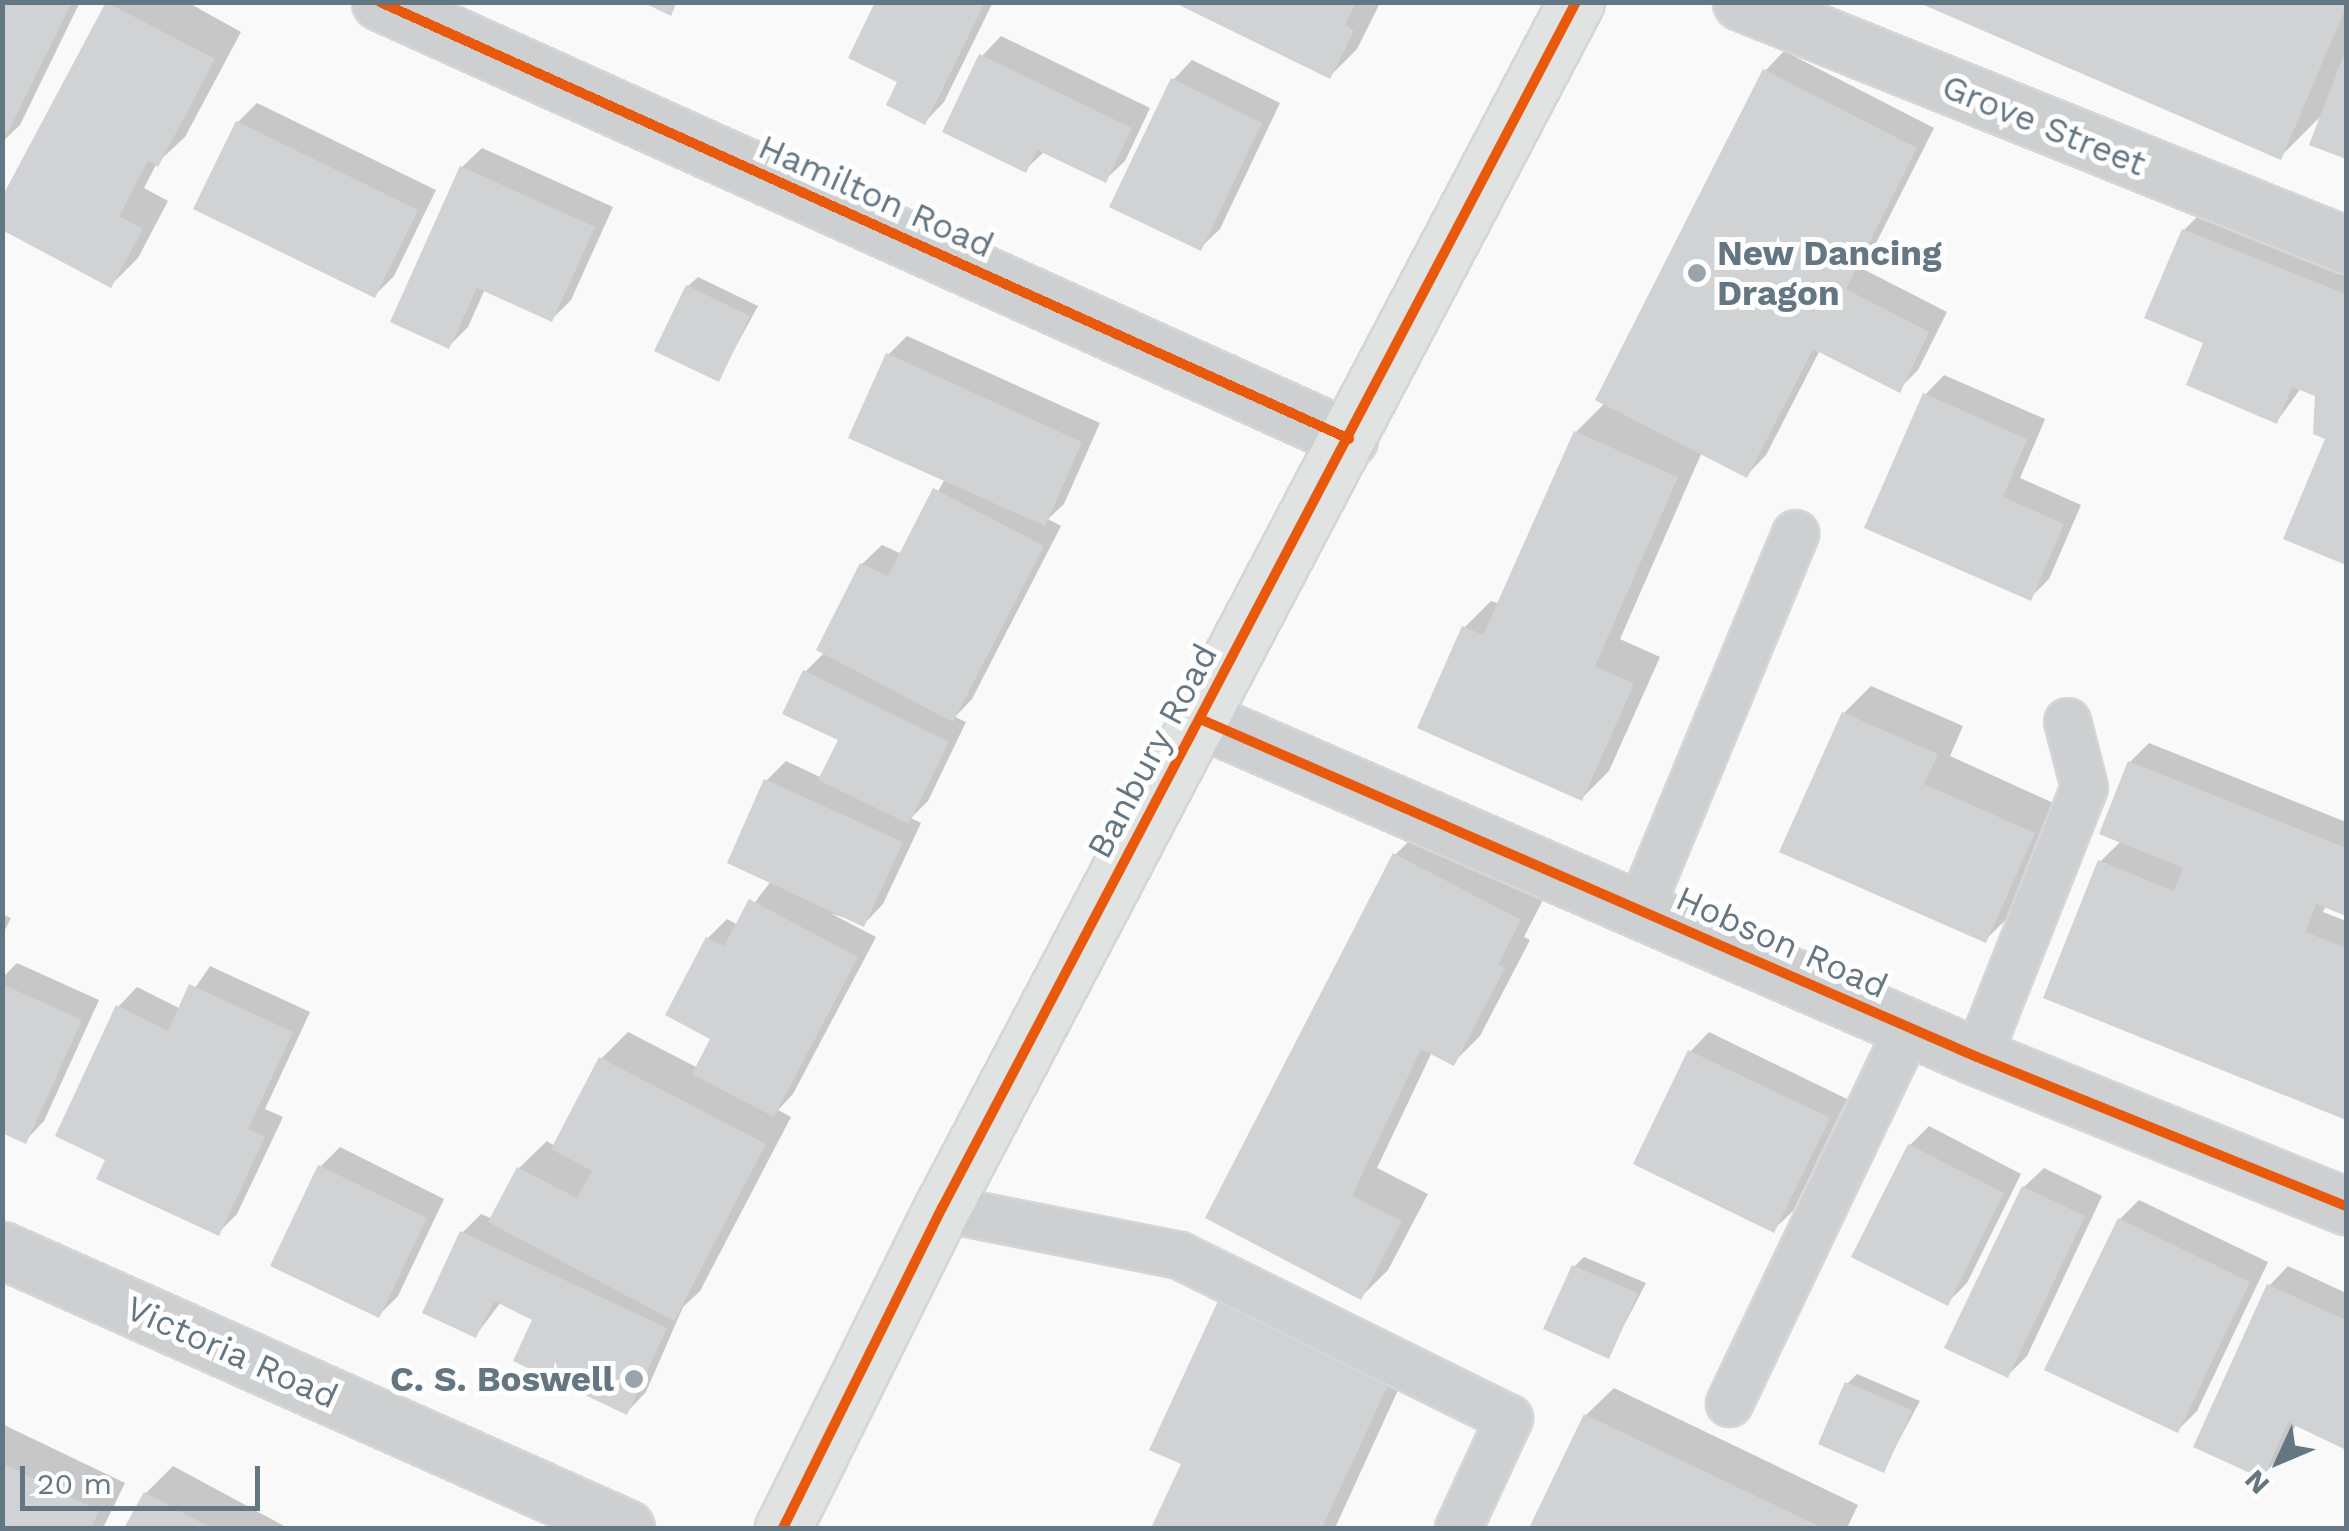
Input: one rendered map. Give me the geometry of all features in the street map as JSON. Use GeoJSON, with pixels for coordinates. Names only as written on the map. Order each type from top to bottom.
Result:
{"type":"FeatureCollection","features":[{"type":"Feature","properties":{"kind":"main road","name":"Banbury Road"},"geometry":{"type":"LineString","coordinates":[[783,1528],[942,1208],[1576,2]]}},
{"type":"Feature","properties":{"kind":"street","name":"Hamilton Road"},"geometry":{"type":"LineString","coordinates":[[380,2],[1349,439]]}},
{"type":"Feature","properties":{"kind":"street","name":"Grove Street"},"geometry":{"type":"LineString","coordinates":[[1741,2],[2346,245]]}},
{"type":"Feature","properties":{"kind":"street","name":"Hobson Road"},"geometry":{"type":"LineString","coordinates":[[1200,719],[1908,1028],[2346,1206]]}},
{"type":"Feature","properties":{"kind":"street","name":"Victoria Road"},"geometry":{"type":"LineString","coordinates":[[2,1250],[626,1528]]}},
{"type":"Feature","properties":{"kind":"lane"},"geometry":{"type":"LineString","coordinates":[[1640,910],[1795,534]]}},
{"type":"Feature","properties":{"kind":"lane"},"geometry":{"type":"LineString","coordinates":[[1978,1057],[2084,786],[2067,721]]}},
{"type":"Feature","properties":{"kind":"lane"},"geometry":{"type":"LineString","coordinates":[[1730,1403],[1908,1028]]}},
{"type":"Feature","properties":{"kind":"lane"},"geometry":{"type":"LineString","coordinates":[[942,1208],[1179,1254],[1509,1418],[1458,1528]]}},
{"type":"Feature","properties":{"kind":"building"},"geometry":{"type":"Polygon","coordinates":[[[2,2],[72,2],[2,144],[2,2]]]}},
{"type":"Feature","properties":{"kind":"building"},"geometry":{"type":"Polygon","coordinates":[[[106,2],[215,59],[158,167],[148,161],[119,216],[143,229],[111,288],[2,230],[2,197],[106,2]]]}},
{"type":"Feature","properties":{"kind":"building"},"geometry":{"type":"Polygon","coordinates":[[[642,2],[677,2],[671,16],[642,2]]]}},
{"type":"Feature","properties":{"kind":"building"},"geometry":{"type":"Polygon","coordinates":[[[875,2],[985,2],[925,125],[886,105],[897,82],[848,58],[875,2]]]}},
{"type":"Feature","properties":{"kind":"building"},"geometry":{"type":"Polygon","coordinates":[[[1173,2],[1356,2],[1345,25],[1354,31],[1330,79],[1173,2]]]}},
{"type":"Feature","properties":{"kind":"building"},"geometry":{"type":"Polygon","coordinates":[[[1917,2],[2346,2],[2346,7],[2281,160],[1917,2]]]}},
{"type":"Feature","properties":{"kind":"building"},"geometry":{"type":"Polygon","coordinates":[[[2346,49],[2346,159],[2309,145],[2346,49]]]}},
{"type":"Feature","properties":{"kind":"building"},"geometry":{"type":"Polygon","coordinates":[[[979,54],[1132,128],[1106,183],[1037,150],[1026,173],[942,132],[979,54]]]}},
{"type":"Feature","properties":{"kind":"building"},"geometry":{"type":"Polygon","coordinates":[[[1763,69],[1917,148],[1846,289],[1929,332],[1900,393],[1813,349],[1747,478],[1595,400],[1763,69]]]}},
{"type":"Feature","properties":{"kind":"building"},"geometry":{"type":"Polygon","coordinates":[[[1171,78],[1262,123],[1201,251],[1109,207],[1171,78]]]}},
{"type":"Feature","properties":{"kind":"building"},"geometry":{"type":"Polygon","coordinates":[[[236,121],[418,210],[375,298],[193,209],[236,121]]]}},
{"type":"Feature","properties":{"kind":"building"},"geometry":{"type":"Polygon","coordinates":[[[460,166],[595,227],[552,322],[477,288],[449,349],[390,322],[460,166]]]}},
{"type":"Feature","properties":{"kind":"building"},"geometry":{"type":"Polygon","coordinates":[[[2182,229],[2346,294],[2346,565],[2283,539],[2325,439],[2313,434],[2315,396],[2292,387],[2277,424],[2186,385],[2203,343],[2144,318],[2182,229]]]}},
{"type":"Feature","properties":{"kind":"building"},"geometry":{"type":"Polygon","coordinates":[[[686,285],[750,316],[719,382],[654,351],[686,285]]]}},
{"type":"Feature","properties":{"kind":"building"},"geometry":{"type":"Polygon","coordinates":[[[886,353],[1082,442],[1045,526],[848,438],[886,353]]]}},
{"type":"Feature","properties":{"kind":"building"},"geometry":{"type":"Polygon","coordinates":[[[1923,393],[2027,439],[2003,497],[2064,524],[2031,601],[1864,528],[1923,393]]]}},
{"type":"Feature","properties":{"kind":"building"},"geometry":{"type":"Polygon","coordinates":[[[1574,431],[1678,477],[1595,666],[1634,684],[1582,801],[1417,728],[1462,626],[1483,635],[1574,431]]]}},
{"type":"Feature","properties":{"kind":"building"},"geometry":{"type":"Polygon","coordinates":[[[933,488],[1044,546],[953,722],[816,650],[860,563],[888,576],[933,488]]]}},
{"type":"Feature","properties":{"kind":"building"},"geometry":{"type":"Polygon","coordinates":[[[803,670],[949,742],[909,824],[818,780],[838,740],[782,714],[803,670]]]}},
{"type":"Feature","properties":{"kind":"building"},"geometry":{"type":"Polygon","coordinates":[[[1842,712],[1938,754],[1924,784],[2035,833],[1986,943],[1779,852],[1842,712]]]}},
{"type":"Feature","properties":{"kind":"building"},"geometry":{"type":"Polygon","coordinates":[[[2128,761],[2346,848],[2346,916],[2316,904],[2306,932],[2346,948],[2346,1120],[2043,998],[2098,860],[2174,891],[2183,868],[2099,834],[2128,761]]]}},
{"type":"Feature","properties":{"kind":"building"},"geometry":{"type":"Polygon","coordinates":[[[764,779],[903,842],[864,927],[727,863],[764,779]]]}},
{"type":"Feature","properties":{"kind":"building"},"geometry":{"type":"Polygon","coordinates":[[[1393,853],[1521,920],[1498,965],[1505,968],[1454,1066],[1421,1049],[1352,1196],[1402,1221],[1361,1300],[1205,1218],[1393,853]]]}},
{"type":"Feature","properties":{"kind":"building"},"geometry":{"type":"Polygon","coordinates":[[[749,899],[858,957],[774,1117],[692,1074],[710,1039],[665,1015],[706,937],[724,946],[749,899]]]}},
{"type":"Feature","properties":{"kind":"building"},"geometry":{"type":"Polygon","coordinates":[[[2,984],[82,1020],[26,1144],[2,1133],[2,984]]]}},
{"type":"Feature","properties":{"kind":"building"},"geometry":{"type":"Polygon","coordinates":[[[189,984],[293,1032],[248,1129],[265,1137],[219,1236],[96,1179],[105,1160],[55,1136],[116,1005],[168,1031],[189,984]]]}},
{"type":"Feature","properties":{"kind":"building"},"geometry":{"type":"Polygon","coordinates":[[[1688,1050],[1830,1118],[1774,1233],[1633,1164],[1688,1050]]]}},
{"type":"Feature","properties":{"kind":"building"},"geometry":{"type":"Polygon","coordinates":[[[599,1057],[766,1144],[674,1321],[488,1222],[517,1167],[577,1198],[592,1171],[551,1149],[599,1057]]]}},
{"type":"Feature","properties":{"kind":"building"},"geometry":{"type":"Polygon","coordinates":[[[1908,1144],[2004,1193],[1948,1306],[1851,1257],[1908,1144]]]}},
{"type":"Feature","properties":{"kind":"building"},"geometry":{"type":"Polygon","coordinates":[[[318,1165],[427,1218],[379,1318],[270,1266],[318,1165]]]}},
{"type":"Feature","properties":{"kind":"building"},"geometry":{"type":"Polygon","coordinates":[[[2022,1186],[2085,1216],[2008,1378],[1944,1348],[2022,1186]]]}},
{"type":"Feature","properties":{"kind":"building"},"geometry":{"type":"Polygon","coordinates":[[[2118,1218],[2250,1282],[2178,1433],[2044,1370],[2118,1218]]]}},
{"type":"Feature","properties":{"kind":"building"},"geometry":{"type":"Polygon","coordinates":[[[460,1231],[667,1328],[627,1415],[513,1361],[532,1320],[494,1301],[476,1338],[422,1313],[460,1231]]]}},
{"type":"Feature","properties":{"kind":"building"},"geometry":{"type":"Polygon","coordinates":[[[1572,1265],[1638,1293],[1609,1359],[1543,1329],[1572,1265]]]}},
{"type":"Feature","properties":{"kind":"building"},"geometry":{"type":"Polygon","coordinates":[[[2267,1284],[2346,1320],[2346,1450],[2288,1422],[2263,1479],[2193,1447],[2267,1284]]]}},
{"type":"Feature","properties":{"kind":"building"},"geometry":{"type":"Polygon","coordinates":[[[1218,1301],[1390,1381],[1322,1528],[1151,1528],[1181,1464],[1149,1450],[1218,1301]]]}},
{"type":"Feature","properties":{"kind":"building"},"geometry":{"type":"Polygon","coordinates":[[[1845,1382],[1912,1410],[1884,1473],[1818,1444],[1845,1382]]]}},
{"type":"Feature","properties":{"kind":"building"},"geometry":{"type":"Polygon","coordinates":[[[1584,1414],[1823,1528],[1529,1528],[1584,1414]]]}},
{"type":"Feature","properties":{"kind":"building"},"geometry":{"type":"Polygon","coordinates":[[[2,1463],[99,1511],[91,1528],[2,1528],[2,1463]]]}},
{"type":"Feature","properties":{"kind":"building"},"geometry":{"type":"Polygon","coordinates":[[[144,1492],[212,1528],[124,1528],[144,1492]]]}},
{"type":"Feature","properties":{"kind":"cycle path"},"geometry":{"type":"LineString","coordinates":[[380,2],[1349,439]]}},
{"type":"Feature","properties":{"kind":"cycle path"},"geometry":{"type":"LineString","coordinates":[[783,1528],[942,1208],[1576,2]]}},
{"type":"Feature","properties":{"kind":"cycle path"},"geometry":{"type":"LineString","coordinates":[[1200,719],[1977,1057],[2346,1206]]}},
{"type":"Feature","properties":{"kind":"place","name":"New Dancing Dragon"},"geometry":{"type":"Point","coordinates":[1697,273]}},
{"type":"Feature","properties":{"kind":"place","name":"C. S. Boswell"},"geometry":{"type":"Point","coordinates":[634,1379]}}]}
